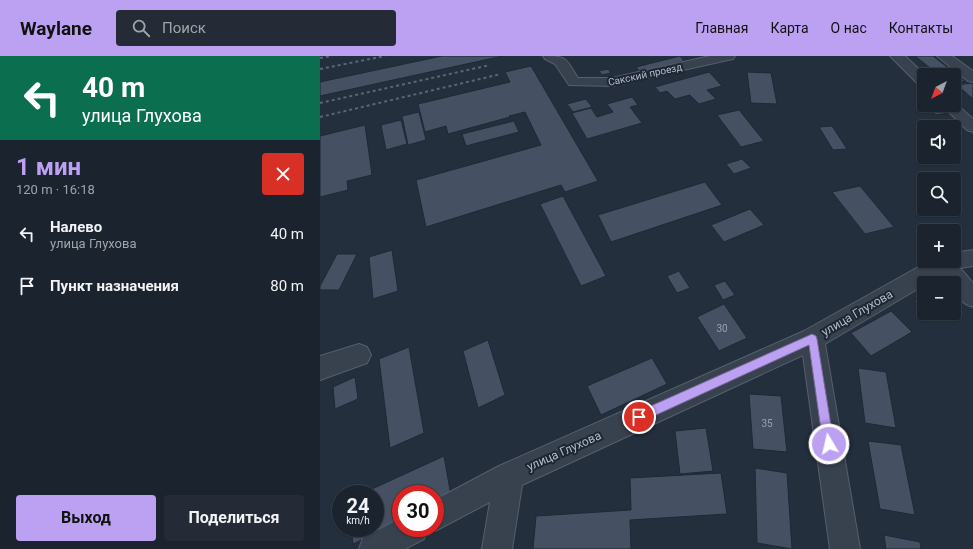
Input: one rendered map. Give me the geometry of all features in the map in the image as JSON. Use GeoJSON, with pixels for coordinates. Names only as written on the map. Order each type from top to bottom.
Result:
{"type":"FeatureCollection","features":[{"type":"Feature","properties":{"kind":"street","name":"Сакский проезд"},"geometry":{"type":"LineString","coordinates":[[550,56],[560,61],[574,82],[580,83],[612,82],[728,56]]}},
{"type":"Feature","properties":{"kind":"street"},"geometry":{"type":"LineString","coordinates":[[896,56],[917,76]]}},
{"type":"Feature","properties":{"kind":"street"},"geometry":{"type":"LineString","coordinates":[[944,56],[973,78]]}},
{"type":"Feature","properties":{"kind":"street"},"geometry":{"type":"LineString","coordinates":[[957,112],[973,127]]}},
{"type":"Feature","properties":{"kind":"street","name":"улица Глухова"},"geometry":{"type":"LineString","coordinates":[[961,260],[973,258]]}},
{"type":"Feature","properties":{"kind":"street","name":"улица Глухова"},"geometry":{"type":"LineString","coordinates":[[444,511],[509,476],[812,339],[938,268]]}},
{"type":"Feature","properties":{"kind":"street"},"geometry":{"type":"LineString","coordinates":[[954,268],[973,298]]}},
{"type":"Feature","properties":{"kind":"street"},"geometry":{"type":"LineString","coordinates":[[812,339],[845,549]]}},
{"type":"Feature","properties":{"kind":"street"},"geometry":{"type":"LineString","coordinates":[[320,368],[359,355]]}},
{"type":"Feature","properties":{"kind":"street"},"geometry":{"type":"LineString","coordinates":[[497,549],[509,476]]}},
{"type":"Feature","properties":{"kind":"street"},"geometry":{"type":"LineString","coordinates":[[374,549],[396,537]]}},
{"type":"Feature","properties":{"kind":"building"},"geometry":{"type":"Polygon","coordinates":[[[442,56],[503,56],[320,96],[320,82],[442,56]]]}},
{"type":"Feature","properties":{"kind":"building"},"geometry":{"type":"Polygon","coordinates":[[[680,56],[684,61],[640,72],[636,67],[680,56]]]}},
{"type":"Feature","properties":{"kind":"building"},"geometry":{"type":"Polygon","coordinates":[[[915,56],[933,56],[948,68],[930,68],[915,56]]]}},
{"type":"Feature","properties":{"kind":"building"},"geometry":{"type":"Polygon","coordinates":[[[531,66],[598,181],[565,192],[561,185],[426,227],[416,180],[541,145],[525,112],[448,134],[446,126],[425,132],[418,104],[510,82],[505,72],[531,66]]]}},
{"type":"Feature","properties":{"kind":"building"},"geometry":{"type":"Polygon","coordinates":[[[608,69],[611,73],[602,75],[599,71],[608,69]]]}},
{"type":"Feature","properties":{"kind":"building"},"geometry":{"type":"Polygon","coordinates":[[[709,72],[722,86],[707,90],[716,99],[699,104],[690,95],[675,99],[667,91],[660,93],[655,87],[709,72]]]}},
{"type":"Feature","properties":{"kind":"building"},"geometry":{"type":"Polygon","coordinates":[[[747,72],[771,73],[777,104],[751,103],[747,72]]]}},
{"type":"Feature","properties":{"kind":"building"},"geometry":{"type":"Polygon","coordinates":[[[961,84],[973,84],[973,99],[961,88],[961,84]]]}},
{"type":"Feature","properties":{"kind":"building"},"geometry":{"type":"Polygon","coordinates":[[[632,97],[638,105],[630,107],[642,123],[587,139],[572,113],[591,108],[597,117],[613,112],[607,104],[632,97]]]}},
{"type":"Feature","properties":{"kind":"building"},"geometry":{"type":"Polygon","coordinates":[[[586,99],[592,107],[573,112],[567,104],[586,99]]]}},
{"type":"Feature","properties":{"kind":"building"},"geometry":{"type":"Polygon","coordinates":[[[739,110],[764,141],[741,147],[717,115],[739,110]]]}},
{"type":"Feature","properties":{"kind":"building"},"geometry":{"type":"Polygon","coordinates":[[[419,112],[426,140],[408,145],[402,116],[419,112]]]}},
{"type":"Feature","properties":{"kind":"building"},"geometry":{"type":"Polygon","coordinates":[[[933,112],[949,113],[936,115],[933,112]]]}},
{"type":"Feature","properties":{"kind":"building"},"geometry":{"type":"Polygon","coordinates":[[[401,120],[407,144],[386,150],[381,125],[401,120]]]}},
{"type":"Feature","properties":{"kind":"building"},"geometry":{"type":"Polygon","coordinates":[[[514,121],[519,132],[466,146],[462,134],[514,121]]]}},
{"type":"Feature","properties":{"kind":"building"},"geometry":{"type":"Polygon","coordinates":[[[365,125],[372,175],[347,181],[348,190],[320,197],[320,136],[365,125]]]}},
{"type":"Feature","properties":{"kind":"building"},"geometry":{"type":"Polygon","coordinates":[[[832,126],[847,149],[833,150],[819,127],[832,126]]]}},
{"type":"Feature","properties":{"kind":"building"},"geometry":{"type":"Polygon","coordinates":[[[742,159],[751,168],[734,174],[726,164],[742,159]]]}},
{"type":"Feature","properties":{"kind":"building"},"geometry":{"type":"Polygon","coordinates":[[[705,182],[722,205],[611,242],[598,215],[705,182]]]}},
{"type":"Feature","properties":{"kind":"building"},"geometry":{"type":"Polygon","coordinates":[[[860,186],[894,227],[865,234],[832,192],[860,186]]]}},
{"type":"Feature","properties":{"kind":"building"},"geometry":{"type":"Polygon","coordinates":[[[563,196],[606,276],[581,286],[540,204],[563,196]]]}},
{"type":"Feature","properties":{"kind":"building"},"geometry":{"type":"Polygon","coordinates":[[[750,209],[764,225],[724,242],[711,225],[750,209]]]}},
{"type":"Feature","properties":{"kind":"building"},"geometry":{"type":"Polygon","coordinates":[[[392,250],[398,291],[373,299],[369,257],[392,250]]]}},
{"type":"Feature","properties":{"kind":"building"},"geometry":{"type":"Polygon","coordinates":[[[337,254],[357,254],[339,290],[320,290],[320,286],[337,254]]]}},
{"type":"Feature","properties":{"kind":"building"},"geometry":{"type":"Polygon","coordinates":[[[679,271],[690,288],[677,293],[667,276],[679,271]]]}},
{"type":"Feature","properties":{"kind":"building"},"geometry":{"type":"Polygon","coordinates":[[[725,281],[735,295],[723,300],[714,285],[725,281]]]}},
{"type":"Feature","properties":{"kind":"building"},"geometry":{"type":"Polygon","coordinates":[[[724,304],[747,338],[719,351],[697,317],[724,304]]]}},
{"type":"Feature","properties":{"kind":"building"},"geometry":{"type":"Polygon","coordinates":[[[891,311],[912,332],[871,356],[851,333],[891,311]]]}},
{"type":"Feature","properties":{"kind":"building"},"geometry":{"type":"Polygon","coordinates":[[[488,340],[505,395],[478,408],[463,351],[488,340]]]}},
{"type":"Feature","properties":{"kind":"building"},"geometry":{"type":"Polygon","coordinates":[[[409,347],[424,433],[390,448],[379,359],[409,347]]]}},
{"type":"Feature","properties":{"kind":"building"},"geometry":{"type":"Polygon","coordinates":[[[652,358],[667,384],[601,415],[587,386],[652,358]]]}},
{"type":"Feature","properties":{"kind":"building"},"geometry":{"type":"Polygon","coordinates":[[[858,368],[886,372],[896,428],[865,423],[858,368]]]}},
{"type":"Feature","properties":{"kind":"building"},"geometry":{"type":"Polygon","coordinates":[[[355,377],[358,399],[335,409],[333,387],[355,377]]]}},
{"type":"Feature","properties":{"kind":"building"},"geometry":{"type":"Polygon","coordinates":[[[749,394],[781,396],[787,452],[753,449],[749,394]]]}},
{"type":"Feature","properties":{"kind":"building"},"geometry":{"type":"Polygon","coordinates":[[[706,428],[713,471],[680,474],[675,431],[706,428]]]}},
{"type":"Feature","properties":{"kind":"building"},"geometry":{"type":"Polygon","coordinates":[[[868,441],[901,445],[915,515],[880,509],[868,441]]]}},
{"type":"Feature","properties":{"kind":"building"},"geometry":{"type":"Polygon","coordinates":[[[444,456],[451,496],[444,500],[444,485],[392,485],[392,525],[384,529],[384,485],[381,485],[444,456]]]}},
{"type":"Feature","properties":{"kind":"building"},"geometry":{"type":"Polygon","coordinates":[[[755,468],[787,473],[792,549],[757,543],[755,468]]]}},
{"type":"Feature","properties":{"kind":"building"},"geometry":{"type":"Polygon","coordinates":[[[721,473],[727,514],[630,520],[631,549],[533,549],[536,516],[631,510],[630,478],[721,473]]]}},
{"type":"Feature","properties":{"kind":"building"},"geometry":{"type":"Polygon","coordinates":[[[884,535],[920,542],[921,549],[886,549],[884,535]]]}},
{"type":"Feature","properties":{"kind":"building"},"geometry":{"type":"Polygon","coordinates":[[[352,537],[368,537],[353,544],[352,537]]]}},
{"type":"Feature","properties":{"kind":"railway"},"geometry":{"type":"LineString","coordinates":[[320,58],[332,56]]}},
{"type":"Feature","properties":{"kind":"railway"},"geometry":{"type":"LineString","coordinates":[[320,69],[385,56]]}},
{"type":"Feature","properties":{"kind":"railway"},"geometry":{"type":"LineString","coordinates":[[320,103],[490,65]]}},
{"type":"Feature","properties":{"kind":"railway"},"geometry":{"type":"LineString","coordinates":[[320,117],[501,74]]}},
{"type":"Feature","properties":{"kind":"route"},"geometry":{"type":"LineString","coordinates":[[639,417],[812,339],[829,444]]}}]}
